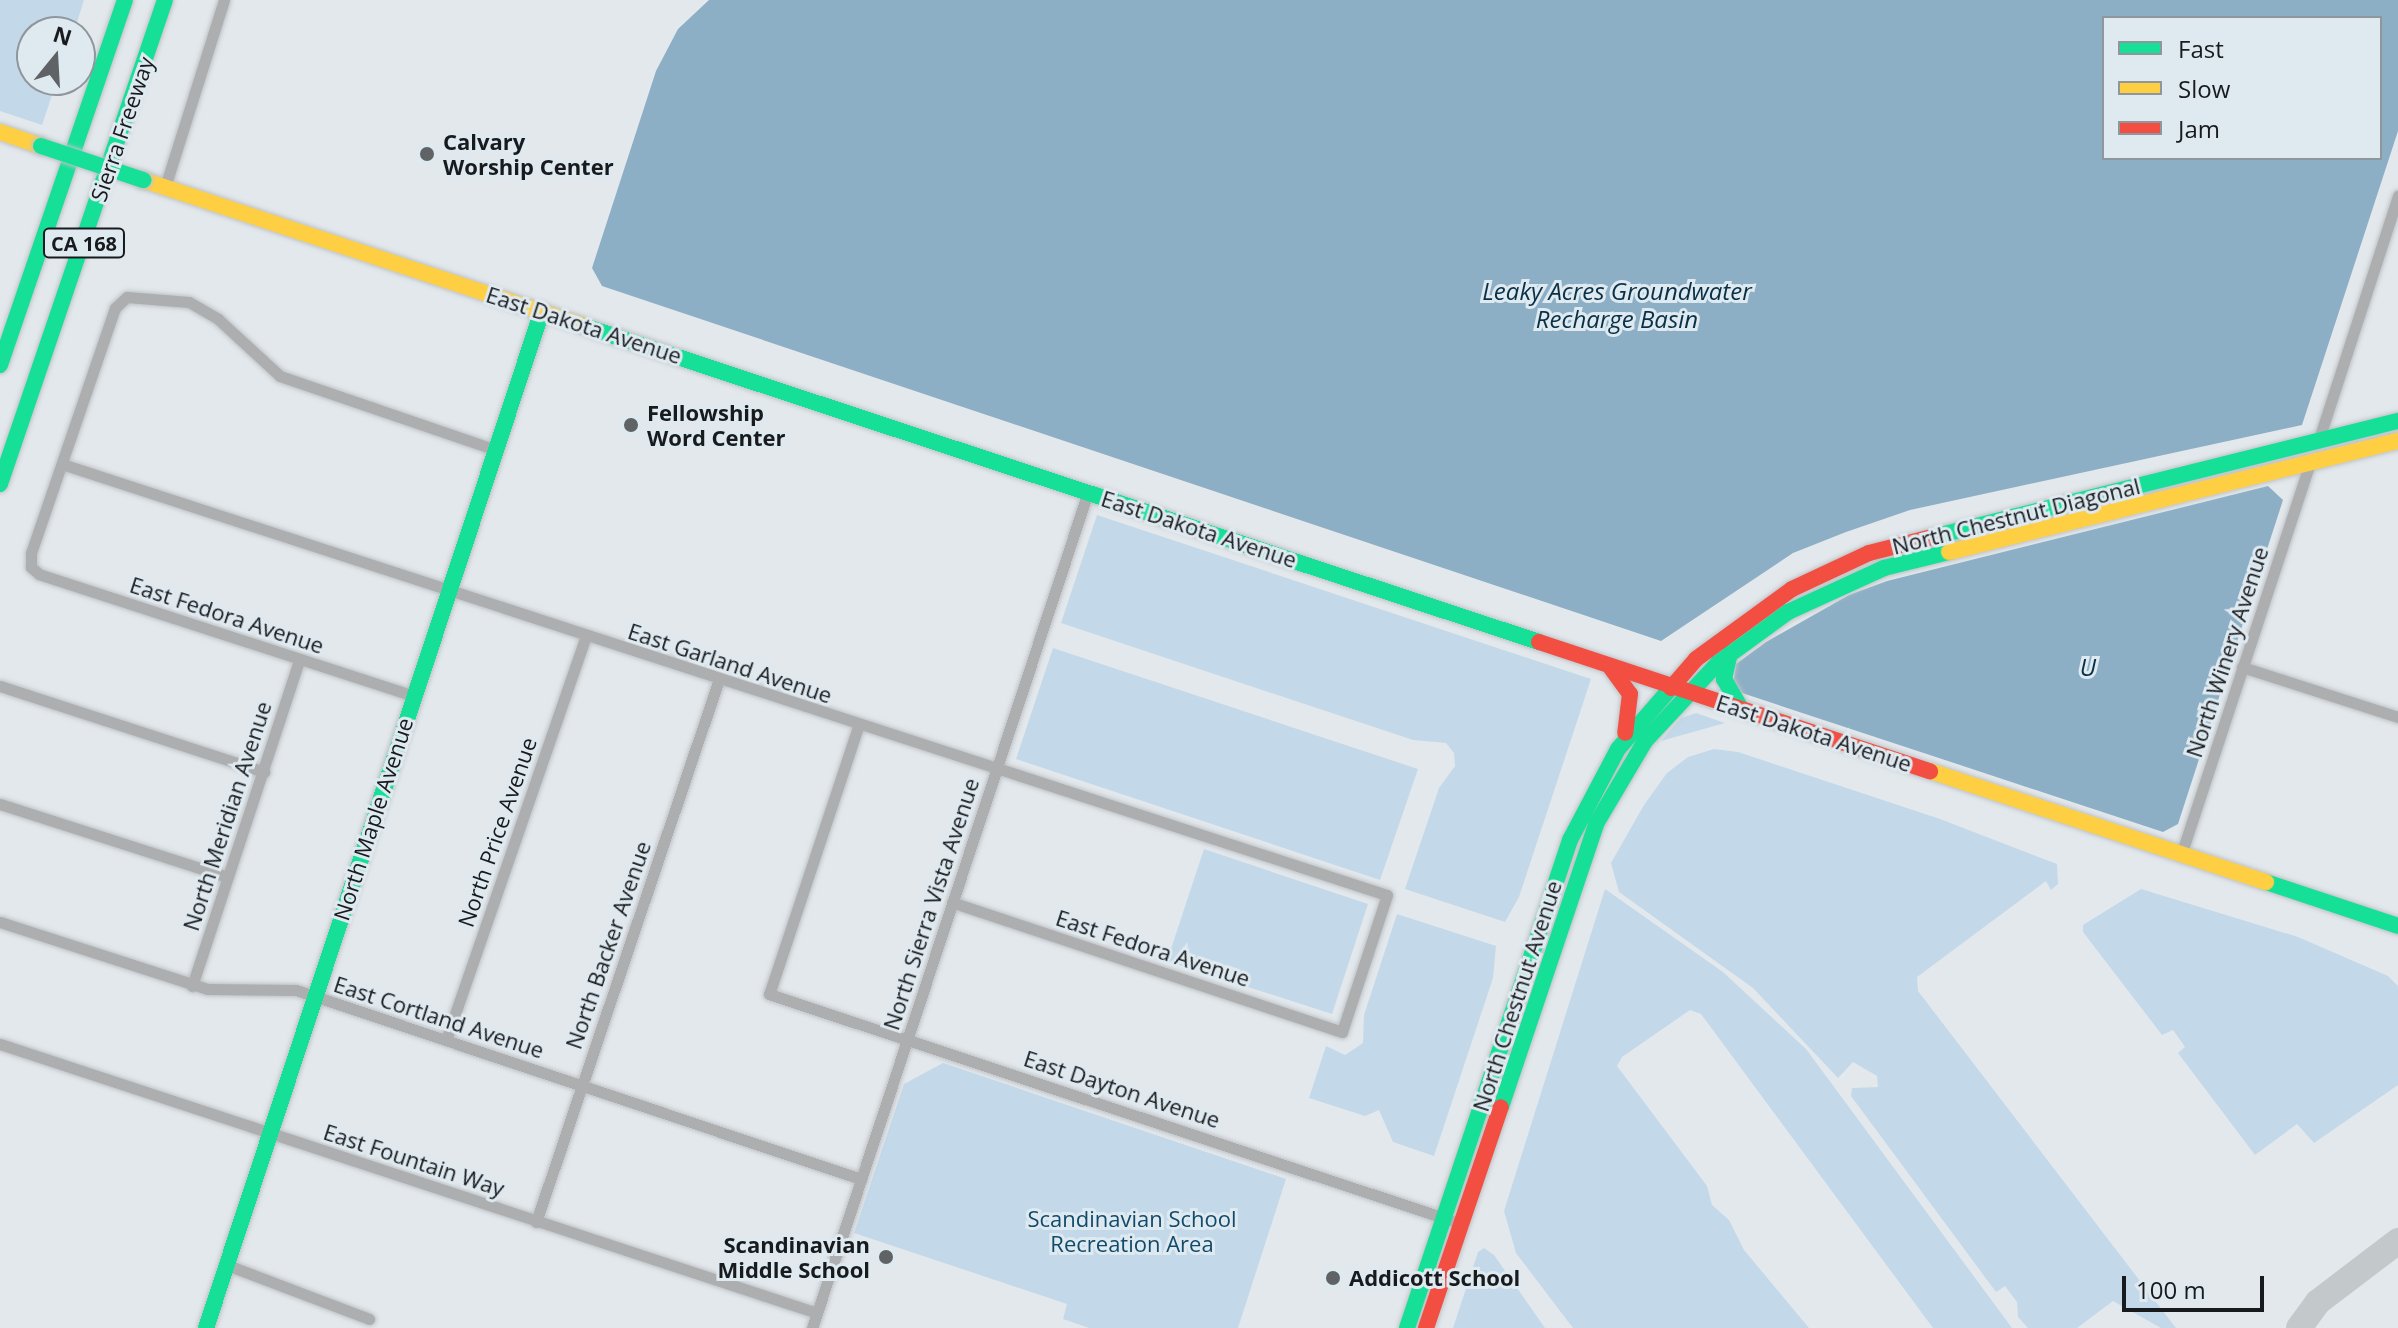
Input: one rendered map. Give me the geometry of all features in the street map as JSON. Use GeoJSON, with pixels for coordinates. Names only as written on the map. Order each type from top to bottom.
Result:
{"type":"FeatureCollection","features":[{"type":"Feature","properties":{"kind":"main road","name":"Sierra Freeway"},"geometry":{"type":"LineString","coordinates":[[0,365],[125,0]]}},
{"type":"Feature","properties":{"kind":"main road","name":"Sierra Freeway"},"geometry":{"type":"LineString","coordinates":[[0,484],[165,0]]}},
{"type":"Feature","properties":{"kind":"main road","name":"East Dakota Avenue"},"geometry":{"type":"LineString","coordinates":[[0,132],[2398,926]]}},
{"type":"Feature","properties":{"kind":"main road","name":"North Maple Avenue"},"geometry":{"type":"LineString","coordinates":[[206,1328],[542,311]]}},
{"type":"Feature","properties":{"kind":"main road","name":"North Chestnut Diagonal"},"geometry":{"type":"LineString","coordinates":[[1669,685],[1745,620],[1851,560],[1934,535],[2398,423]]}},
{"type":"Feature","properties":{"kind":"main road"},"geometry":{"type":"LineString","coordinates":[[2310,462],[2322,450],[2398,423]]}},
{"type":"Feature","properties":{"kind":"main road","name":"North Chestnut Diagonal"},"geometry":{"type":"LineString","coordinates":[[1688,691],[1730,653],[1806,602],[1884,568],[2398,441]]}},
{"type":"Feature","properties":{"kind":"main road"},"geometry":{"type":"LineString","coordinates":[[1730,653],[1726,686],[1745,711]]}},
{"type":"Feature","properties":{"kind":"main road"},"geometry":{"type":"LineString","coordinates":[[1606,665],[1630,694],[1623,742]]}},
{"type":"Feature","properties":{"kind":"main road","name":"North Chestnut Avenue"},"geometry":{"type":"LineString","coordinates":[[1426,1328],[1461,1223],[1575,827],[1623,742],[1669,685]]}},
{"type":"Feature","properties":{"kind":"main road","name":"North Chestnut Avenue"},"geometry":{"type":"LineString","coordinates":[[1407,1328],[1542,947],[1604,808],[1645,741],[1688,691]]}},
{"type":"Feature","properties":{"kind":"street"},"geometry":{"type":"LineString","coordinates":[[165,187],[224,0]]}},
{"type":"Feature","properties":{"kind":"street"},"geometry":{"type":"LineString","coordinates":[[2318,442],[2398,196]]}},
{"type":"Feature","properties":{"kind":"street"},"geometry":{"type":"LineString","coordinates":[[62,464],[115,308],[124,298],[189,302],[218,319],[280,376],[496,450]]}},
{"type":"Feature","properties":{"kind":"street","name":"North Winery Avenue"},"geometry":{"type":"LineString","coordinates":[[2181,855],[2310,462]]}},
{"type":"Feature","properties":{"kind":"street","name":"East Fedora Avenue"},"geometry":{"type":"LineString","coordinates":[[62,464],[31,553],[31,567],[39,574],[414,696]]}},
{"type":"Feature","properties":{"kind":"street","name":"East Garland Avenue"},"geometry":{"type":"LineString","coordinates":[[62,464],[718,682],[1387,895],[1342,1032]]}},
{"type":"Feature","properties":{"kind":"street","name":"North Sierra Vista Avenue"},"geometry":{"type":"LineString","coordinates":[[812,1328],[1088,492]]}},
{"type":"Feature","properties":{"kind":"street","name":"North Price Avenue"},"geometry":{"type":"LineString","coordinates":[[446,1040],[586,636]]}},
{"type":"Feature","properties":{"kind":"street","name":"North Meridian Avenue"},"geometry":{"type":"LineString","coordinates":[[192,986],[299,660]]}},
{"type":"Feature","properties":{"kind":"street"},"geometry":{"type":"LineString","coordinates":[[2242,667],[2398,717]]}},
{"type":"Feature","properties":{"kind":"street","name":"North Backer Avenue"},"geometry":{"type":"LineString","coordinates":[[536,1222],[718,682]]}},
{"type":"Feature","properties":{"kind":"street"},"geometry":{"type":"LineString","coordinates":[[0,686],[264,772]]}},
{"type":"Feature","properties":{"kind":"street","name":"East Dayton Avenue"},"geometry":{"type":"LineString","coordinates":[[858,727],[769,994],[1461,1223]]}},
{"type":"Feature","properties":{"kind":"street"},"geometry":{"type":"LineString","coordinates":[[0,804],[228,877]]}},
{"type":"Feature","properties":{"kind":"street","name":"East Fedora Avenue"},"geometry":{"type":"LineString","coordinates":[[952,902],[1342,1032]]}},
{"type":"Feature","properties":{"kind":"street","name":"East Cortland Avenue"},"geometry":{"type":"LineString","coordinates":[[0,922],[192,986],[225,992],[282,988],[314,996],[861,1179]]}},
{"type":"Feature","properties":{"kind":"street","name":"East Fountain Way"},"geometry":{"type":"LineString","coordinates":[[0,1044],[817,1313]]}},
{"type":"Feature","properties":{"kind":"street"},"geometry":{"type":"LineString","coordinates":[[227,1265],[369,1319]]}},
{"type":"Feature","properties":{"kind":"green space"},"geometry":{"type":"Polygon","coordinates":[[[0,0],[84,0],[79,16],[16,16],[16,96],[52,96],[42,125],[0,111],[0,0]]]}},
{"type":"Feature","properties":{"kind":"green space"},"geometry":{"type":"Polygon","coordinates":[[[1097,515],[1591,679],[1519,897],[1505,922],[1405,889],[1439,788],[1455,766],[1454,753],[1446,743],[1413,740],[1061,623],[1097,515]]]}},
{"type":"Feature","properties":{"kind":"green space"},"geometry":{"type":"Polygon","coordinates":[[[1053,648],[1418,769],[1380,880],[1016,759],[1053,648]]]}},
{"type":"Feature","properties":{"kind":"green space"},"geometry":{"type":"Polygon","coordinates":[[[1696,713],[1725,723],[1661,741],[1681,718],[1696,713]]]}},
{"type":"Feature","properties":{"kind":"green space"},"geometry":{"type":"Polygon","coordinates":[[[1714,749],[1738,752],[1940,819],[2057,864],[2058,884],[2051,890],[2046,881],[1917,977],[1918,991],[2176,1328],[2161,1328],[2113,1301],[2077,1328],[2028,1328],[2018,1317],[2017,1302],[2005,1286],[1996,1292],[1851,1096],[1852,1088],[1878,1087],[1877,1076],[1853,1062],[1838,1078],[1753,988],[1619,892],[1611,863],[1644,805],[1667,773],[1688,757],[1714,749]]]}},
{"type":"Feature","properties":{"kind":"green space"},"geometry":{"type":"Polygon","coordinates":[[[1204,849],[1368,904],[1332,1014],[1167,961],[1204,849]]]}},
{"type":"Feature","properties":{"kind":"green space"},"geometry":{"type":"Polygon","coordinates":[[[1605,889],[1723,972],[1806,1049],[2012,1328],[1933,1328],[1701,1014],[1690,1010],[1622,1057],[1617,1066],[1707,1186],[1712,1205],[1729,1220],[1744,1250],[1809,1328],[1573,1328],[1516,1253],[1504,1211],[1605,889]]]}},
{"type":"Feature","properties":{"kind":"green space"},"geometry":{"type":"Polygon","coordinates":[[[2141,889],[2298,937],[2388,976],[2398,986],[2398,1085],[2314,1143],[2297,1124],[2255,1155],[2178,1053],[2185,1047],[2173,1030],[2162,1035],[2083,932],[2083,925],[2141,889]]]}},
{"type":"Feature","properties":{"kind":"green space"},"geometry":{"type":"Polygon","coordinates":[[[1397,914],[1496,946],[1493,978],[1434,1156],[1393,1142],[1379,1110],[1365,1116],[1309,1098],[1326,1046],[1345,1055],[1363,1043],[1364,1015],[1397,914]]]}},
{"type":"Feature","properties":{"kind":"green space","name":"Scandinavian School Recreation Area"},"geometry":{"type":"Polygon","coordinates":[[[943,1063],[1286,1179],[1238,1328],[1089,1328],[1063,1319],[1067,1304],[854,1233],[904,1084],[943,1063]]]}},
{"type":"Feature","properties":{"kind":"green space"},"geometry":{"type":"Polygon","coordinates":[[[1484,1248],[1494,1255],[1545,1328],[1453,1328],[1478,1252],[1484,1248]]]}},
{"type":"Feature","properties":{"kind":"water","name":"Leaky Acres Groundwater Recharge Basin"},"geometry":{"type":"Polygon","coordinates":[[[709,0],[2398,0],[2398,131],[2302,425],[1910,510],[1793,553],[1661,641],[602,286],[592,268],[656,71],[678,29],[709,0]]]}},
{"type":"Feature","properties":{"kind":"water","name":"U"},"geometry":{"type":"Polygon","coordinates":[[[2268,486],[2283,500],[2178,824],[2163,832],[1742,693],[1733,686],[1736,664],[1766,642],[1849,595],[1887,581],[2268,486]]]}},
{"type":"Feature","properties":{"kind":"taxiway"},"geometry":{"type":"LineString","coordinates":[[2299,1328],[2318,1302],[2398,1241]]}},
{"type":"Feature","properties":{"kind":"traffic: fast"},"geometry":{"type":"LineString","coordinates":[[0,365],[125,0]]}},
{"type":"Feature","properties":{"kind":"traffic: fast"},"geometry":{"type":"LineString","coordinates":[[0,484],[165,0]]}},
{"type":"Feature","properties":{"kind":"traffic: fast"},"geometry":{"type":"LineString","coordinates":[[41,146],[143,180]]}},
{"type":"Feature","properties":{"kind":"traffic: fast"},"geometry":{"type":"LineString","coordinates":[[206,1328],[542,311]]}},
{"type":"Feature","properties":{"kind":"traffic: fast"},"geometry":{"type":"LineString","coordinates":[[581,325],[1539,642]]}},
{"type":"Feature","properties":{"kind":"traffic: fast"},"geometry":{"type":"LineString","coordinates":[[1932,537],[2398,421]]}},
{"type":"Feature","properties":{"kind":"traffic: fast"},"geometry":{"type":"LineString","coordinates":[[1501,1107],[1596,824],[1645,741],[1718,663],[1788,612],[1884,568],[1949,552]]}},
{"type":"Feature","properties":{"kind":"traffic: fast"},"geometry":{"type":"LineString","coordinates":[[1730,653],[1724,679],[1740,707]]}},
{"type":"Feature","properties":{"kind":"traffic: fast"},"geometry":{"type":"LineString","coordinates":[[1407,1328],[1570,840],[1618,749],[1671,688]]}},
{"type":"Feature","properties":{"kind":"traffic: fast"},"geometry":{"type":"LineString","coordinates":[[2266,882],[2398,926]]}},
{"type":"Feature","properties":{"kind":"traffic: slow"},"geometry":{"type":"LineString","coordinates":[[0,132],[41,146]]}},
{"type":"Feature","properties":{"kind":"traffic: slow"},"geometry":{"type":"LineString","coordinates":[[143,180],[581,325]]}},
{"type":"Feature","properties":{"kind":"traffic: slow"},"geometry":{"type":"LineString","coordinates":[[1949,552],[2398,441]]}},
{"type":"Feature","properties":{"kind":"traffic: slow"},"geometry":{"type":"LineString","coordinates":[[1930,771],[2266,882]]}},
{"type":"Feature","properties":{"kind":"traffic: jam"},"geometry":{"type":"LineString","coordinates":[[1671,688],[1696,659],[1792,589],[1869,553],[1932,537]]}},
{"type":"Feature","properties":{"kind":"traffic: jam"},"geometry":{"type":"LineString","coordinates":[[1539,642],[1930,771]]}},
{"type":"Feature","properties":{"kind":"traffic: jam"},"geometry":{"type":"LineString","coordinates":[[1611,668],[1630,694],[1625,733]]}},
{"type":"Feature","properties":{"kind":"traffic: jam"},"geometry":{"type":"LineString","coordinates":[[1426,1328],[1501,1107]]}},
{"type":"Feature","properties":{"kind":"place","name":"Calvary Worship Center"},"geometry":{"type":"Point","coordinates":[427,154]}},
{"type":"Feature","properties":{"kind":"place","name":"Fellowship Word Center"},"geometry":{"type":"Point","coordinates":[631,425]}},
{"type":"Feature","properties":{"kind":"place","name":"Scandinavian Middle School"},"geometry":{"type":"Point","coordinates":[886,1257]}},
{"type":"Feature","properties":{"kind":"place","name":"Addicott School"},"geometry":{"type":"Point","coordinates":[1333,1278]}}]}
